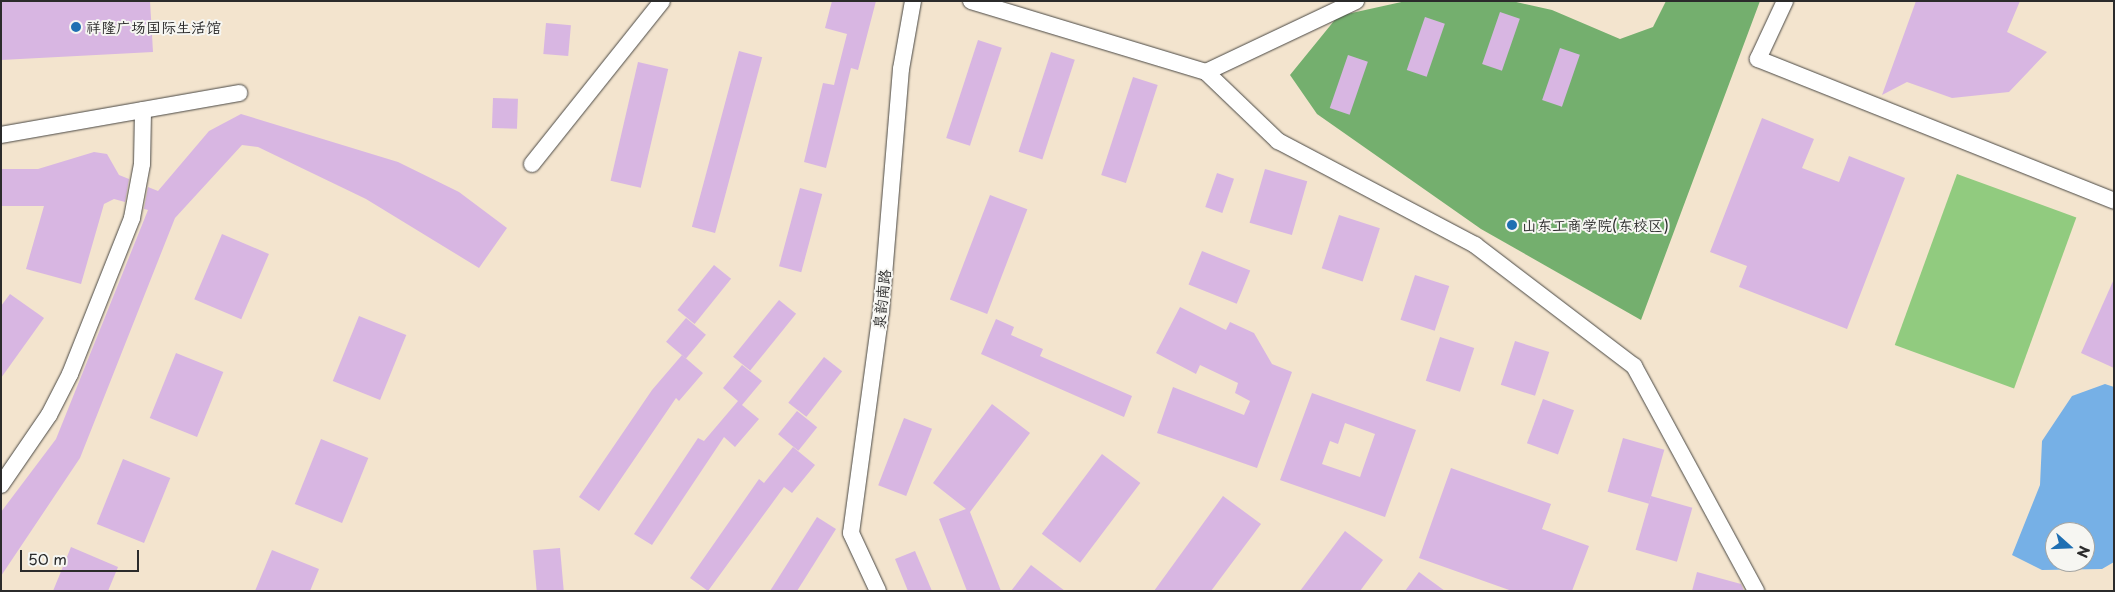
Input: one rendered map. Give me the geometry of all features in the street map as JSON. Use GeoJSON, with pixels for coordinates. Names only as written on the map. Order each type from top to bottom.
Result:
{"type":"FeatureCollection","features":[{"type":"Feature","properties":{"kind":"street"},"geometry":{"type":"LineString","coordinates":[[532,164],[662,1]]}},
{"type":"Feature","properties":{"kind":"street","name":"泉韵南路"},"geometry":{"type":"LineString","coordinates":[[878,591],[851,533],[881,312],[901,69],[914,1]]}},
{"type":"Feature","properties":{"kind":"street"},"geometry":{"type":"LineString","coordinates":[[971,1],[1206,72],[1278,141],[1475,245],[1634,366],[1756,591]]}},
{"type":"Feature","properties":{"kind":"street"},"geometry":{"type":"LineString","coordinates":[[1206,72],[1356,1]]}},
{"type":"Feature","properties":{"kind":"street"},"geometry":{"type":"LineString","coordinates":[[1785,1],[1758,59],[2114,202]]}},
{"type":"Feature","properties":{"kind":"street"},"geometry":{"type":"LineString","coordinates":[[1,135],[239,93]]}},
{"type":"Feature","properties":{"kind":"street"},"geometry":{"type":"LineString","coordinates":[[1,485],[49,416],[70,374],[132,218],[142,164],[143,110]]}},
{"type":"Feature","properties":{"kind":"green space"},"geometry":{"type":"Polygon","coordinates":[[[1406,1],[1512,1],[1552,10],[1620,39],[1653,27],[1666,1],[1760,1],[1641,320],[1481,229],[1317,114],[1290,75],[1338,16],[1406,1]]]}},
{"type":"Feature","properties":{"kind":"green space"},"geometry":{"type":"Polygon","coordinates":[[[1957,174],[2076,217],[2014,388],[1895,345],[1957,174]]]}},
{"type":"Feature","properties":{"kind":"water"},"geometry":{"type":"Polygon","coordinates":[[[2105,384],[2114,387],[2114,562],[2102,569],[2095,569],[2095,522],[2045,522],[2045,570],[2012,555],[2040,485],[2042,441],[2072,396],[2105,384]]]}},
{"type":"Feature","properties":{"kind":"building","name":"祥隆广场国际生活馆"},"geometry":{"type":"Polygon","coordinates":[[[1,1],[150,1],[153,52],[1,60],[1,1]]]}},
{"type":"Feature","properties":{"kind":"building"},"geometry":{"type":"Polygon","coordinates":[[[832,1],[876,1],[858,70],[851,68],[826,168],[804,162],[823,83],[834,85],[847,34],[825,28],[832,1]]]}},
{"type":"Feature","properties":{"kind":"building"},"geometry":{"type":"Polygon","coordinates":[[[1916,1],[2020,1],[2007,32],[2047,52],[2009,92],[1952,98],[1907,82],[1882,95],[1916,1]]]}},
{"type":"Feature","properties":{"kind":"building"},"geometry":{"type":"Polygon","coordinates":[[[1500,12],[1520,19],[1502,71],[1482,64],[1500,12]]]}},
{"type":"Feature","properties":{"kind":"building"},"geometry":{"type":"Polygon","coordinates":[[[1425,17],[1445,24],[1427,77],[1407,70],[1425,17]]]}},
{"type":"Feature","properties":{"kind":"building"},"geometry":{"type":"Polygon","coordinates":[[[546,23],[571,25],[568,56],[543,54],[546,23]]]}},
{"type":"Feature","properties":{"kind":"building"},"geometry":{"type":"Polygon","coordinates":[[[978,40],[1002,48],[970,146],[946,138],[978,40]]]}},
{"type":"Feature","properties":{"kind":"building"},"geometry":{"type":"Polygon","coordinates":[[[1560,48],[1580,55],[1562,107],[1542,100],[1560,48]]]}},
{"type":"Feature","properties":{"kind":"building"},"geometry":{"type":"Polygon","coordinates":[[[739,51],[762,57],[715,233],[692,227],[739,51]]]}},
{"type":"Feature","properties":{"kind":"building"},"geometry":{"type":"Polygon","coordinates":[[[1051,52],[1075,60],[1042,160],[1019,152],[1051,52]]]}},
{"type":"Feature","properties":{"kind":"building"},"geometry":{"type":"Polygon","coordinates":[[[1348,55],[1368,62],[1350,115],[1330,108],[1348,55]]]}},
{"type":"Feature","properties":{"kind":"building"},"geometry":{"type":"Polygon","coordinates":[[[638,62],[668,69],[641,188],[611,181],[638,62]]]}},
{"type":"Feature","properties":{"kind":"building"},"geometry":{"type":"Polygon","coordinates":[[[1133,77],[1158,85],[1126,183],[1101,175],[1133,77]]]}},
{"type":"Feature","properties":{"kind":"building"},"geometry":{"type":"Polygon","coordinates":[[[493,98],[518,99],[517,129],[492,128],[493,98]]]}},
{"type":"Feature","properties":{"kind":"building"},"geometry":{"type":"Polygon","coordinates":[[[241,114],[398,162],[459,192],[507,228],[479,268],[366,199],[258,147],[242,145],[175,218],[80,458],[1,576],[1,512],[56,439],[148,210],[144,209],[148,187],[158,191],[209,131],[241,114]]]}},
{"type":"Feature","properties":{"kind":"building"},"geometry":{"type":"Polygon","coordinates":[[[1762,118],[1814,139],[1802,168],[1839,182],[1849,156],[1905,178],[1847,329],[1739,287],[1747,266],[1710,252],[1762,118]]]}},
{"type":"Feature","properties":{"kind":"building"},"geometry":{"type":"Polygon","coordinates":[[[94,152],[107,154],[119,175],[129,179],[125,202],[114,199],[104,204],[81,284],[26,269],[44,206],[1,206],[1,169],[38,169],[94,152]]]}},
{"type":"Feature","properties":{"kind":"building"},"geometry":{"type":"Polygon","coordinates":[[[1265,169],[1307,181],[1292,235],[1250,223],[1265,169]]]}},
{"type":"Feature","properties":{"kind":"building"},"geometry":{"type":"Polygon","coordinates":[[[1217,173],[1234,179],[1222,213],[1205,207],[1217,173]]]}},
{"type":"Feature","properties":{"kind":"building"},"geometry":{"type":"Polygon","coordinates":[[[800,188],[822,194],[801,272],[779,266],[800,188]]]}},
{"type":"Feature","properties":{"kind":"building"},"geometry":{"type":"Polygon","coordinates":[[[990,195],[1027,209],[987,314],[950,300],[990,195]]]}},
{"type":"Feature","properties":{"kind":"building"},"geometry":{"type":"Polygon","coordinates":[[[1339,215],[1380,228],[1363,282],[1322,268],[1339,215]]]}},
{"type":"Feature","properties":{"kind":"building"},"geometry":{"type":"Polygon","coordinates":[[[222,234],[269,254],[241,319],[194,299],[222,234]]]}},
{"type":"Feature","properties":{"kind":"building"},"geometry":{"type":"Polygon","coordinates":[[[1202,251],[1250,270],[1237,304],[1189,284],[1202,251]]]}},
{"type":"Feature","properties":{"kind":"building"},"geometry":{"type":"Polygon","coordinates":[[[714,265],[731,279],[695,324],[677,310],[714,265]]]}},
{"type":"Feature","properties":{"kind":"building"},"geometry":{"type":"Polygon","coordinates":[[[1415,275],[1449,286],[1435,331],[1400,320],[1415,275]]]}},
{"type":"Feature","properties":{"kind":"building"},"geometry":{"type":"Polygon","coordinates":[[[2114,279],[2114,368],[2081,353],[2114,279]]]}},
{"type":"Feature","properties":{"kind":"building"},"geometry":{"type":"Polygon","coordinates":[[[10,294],[44,318],[1,378],[1,306],[10,294]]]}},
{"type":"Feature","properties":{"kind":"building"},"geometry":{"type":"Polygon","coordinates":[[[779,300],[796,314],[750,371],[733,357],[779,300]]]}},
{"type":"Feature","properties":{"kind":"building"},"geometry":{"type":"Polygon","coordinates":[[[1180,307],[1226,330],[1230,322],[1254,333],[1272,364],[1292,372],[1257,468],[1157,433],[1173,387],[1244,415],[1250,401],[1235,393],[1238,383],[1200,365],[1196,374],[1156,353],[1180,307]]]}},
{"type":"Feature","properties":{"kind":"building"},"geometry":{"type":"Polygon","coordinates":[[[359,316],[406,335],[380,400],[333,381],[359,316]]]}},
{"type":"Feature","properties":{"kind":"building"},"geometry":{"type":"Polygon","coordinates":[[[686,318],[706,335],[686,358],[666,342],[686,318]]]}},
{"type":"Feature","properties":{"kind":"building"},"geometry":{"type":"Polygon","coordinates":[[[996,319],[1014,327],[1011,335],[1043,349],[1040,356],[1132,396],[1124,417],[981,354],[996,319]]]}},
{"type":"Feature","properties":{"kind":"building"},"geometry":{"type":"Polygon","coordinates":[[[1440,337],[1474,348],[1460,392],[1426,381],[1440,337]]]}},
{"type":"Feature","properties":{"kind":"building"},"geometry":{"type":"Polygon","coordinates":[[[1515,341],[1549,352],[1535,396],[1501,385],[1515,341]]]}},
{"type":"Feature","properties":{"kind":"building"},"geometry":{"type":"Polygon","coordinates":[[[176,353],[223,372],[197,437],[150,418],[176,353]]]}},
{"type":"Feature","properties":{"kind":"building"},"geometry":{"type":"Polygon","coordinates":[[[682,355],[703,373],[679,401],[676,398],[599,511],[579,497],[652,390],[682,355]]]}},
{"type":"Feature","properties":{"kind":"building"},"geometry":{"type":"Polygon","coordinates":[[[824,357],[842,371],[806,417],[788,403],[824,357]]]}},
{"type":"Feature","properties":{"kind":"building"},"geometry":{"type":"Polygon","coordinates":[[[742,365],[762,381],[742,405],[759,419],[735,447],[724,437],[652,545],[634,534],[698,438],[704,441],[738,401],[723,388],[742,365]]]}},
{"type":"Feature","properties":{"kind":"building"},"geometry":{"type":"Polygon","coordinates":[[[1312,393],[1416,430],[1385,517],[1280,480],[1312,393]],[[1345,423],[1338,444],[1330,441],[1322,464],[1360,477],[1375,434],[1345,423]]]}},
{"type":"Feature","properties":{"kind":"building"},"geometry":{"type":"Polygon","coordinates":[[[1543,399],[1574,410],[1558,454],[1527,443],[1543,399]]]}},
{"type":"Feature","properties":{"kind":"building"},"geometry":{"type":"Polygon","coordinates":[[[992,404],[1030,433],[970,512],[1001,591],[967,591],[939,519],[966,509],[933,483],[992,404]]]}},
{"type":"Feature","properties":{"kind":"building"},"geometry":{"type":"Polygon","coordinates":[[[797,411],[817,427],[798,451],[778,434],[797,411]]]}},
{"type":"Feature","properties":{"kind":"building"},"geometry":{"type":"Polygon","coordinates":[[[904,418],[932,429],[906,496],[878,485],[904,418]]]}},
{"type":"Feature","properties":{"kind":"building"},"geometry":{"type":"Polygon","coordinates":[[[1623,438],[1664,450],[1649,504],[1608,492],[1623,438]]]}},
{"type":"Feature","properties":{"kind":"building"},"geometry":{"type":"Polygon","coordinates":[[[321,439],[368,458],[342,523],[295,504],[321,439]]]}},
{"type":"Feature","properties":{"kind":"building"},"geometry":{"type":"Polygon","coordinates":[[[793,447],[815,465],[792,493],[784,487],[708,591],[690,578],[759,479],[764,483],[793,447]]]}},
{"type":"Feature","properties":{"kind":"building"},"geometry":{"type":"Polygon","coordinates":[[[1102,454],[1140,483],[1080,563],[1042,534],[1102,454]]]}},
{"type":"Feature","properties":{"kind":"building"},"geometry":{"type":"Polygon","coordinates":[[[123,459],[170,478],[144,543],[97,524],[123,459]]]}},
{"type":"Feature","properties":{"kind":"building"},"geometry":{"type":"Polygon","coordinates":[[[1451,468],[1551,504],[1542,529],[1589,546],[1572,591],[1512,591],[1419,558],[1451,468]]]}},
{"type":"Feature","properties":{"kind":"building"},"geometry":{"type":"Polygon","coordinates":[[[1223,496],[1261,524],[1211,591],[1154,591],[1223,496]]]}},
{"type":"Feature","properties":{"kind":"building"},"geometry":{"type":"Polygon","coordinates":[[[1651,496],[1692,508],[1677,562],[1636,550],[1651,496]]]}},
{"type":"Feature","properties":{"kind":"building"},"geometry":{"type":"Polygon","coordinates":[[[817,517],[836,529],[797,591],[770,591],[817,517]]]}},
{"type":"Feature","properties":{"kind":"building"},"geometry":{"type":"Polygon","coordinates":[[[1345,531],[1383,560],[1360,591],[1300,591],[1345,531]]]}},
{"type":"Feature","properties":{"kind":"building"},"geometry":{"type":"Polygon","coordinates":[[[71,547],[118,567],[108,591],[53,591],[71,547]]]}},
{"type":"Feature","properties":{"kind":"building"},"geometry":{"type":"Polygon","coordinates":[[[560,548],[564,591],[537,591],[533,550],[560,548]]]}},
{"type":"Feature","properties":{"kind":"building"},"geometry":{"type":"Polygon","coordinates":[[[272,550],[319,569],[310,591],[255,591],[272,550]]]}},
{"type":"Feature","properties":{"kind":"building"},"geometry":{"type":"Polygon","coordinates":[[[915,551],[932,591],[908,591],[895,559],[915,551]]]}},
{"type":"Feature","properties":{"kind":"building"},"geometry":{"type":"Polygon","coordinates":[[[1031,565],[1065,591],[1011,591],[1031,565]]]}},
{"type":"Feature","properties":{"kind":"building"},"geometry":{"type":"Polygon","coordinates":[[[1419,572],[1445,591],[1405,591],[1419,572]]]}},
{"type":"Feature","properties":{"kind":"building"},"geometry":{"type":"Polygon","coordinates":[[[1697,572],[1741,584],[1744,591],[1692,591],[1697,572]]]}},
{"type":"Feature","properties":{"kind":"place","name":"祥隆广场国际生活馆"},"geometry":{"type":"Point","coordinates":[76,27]}},
{"type":"Feature","properties":{"kind":"place","name":"山东工商学院(东校区)"},"geometry":{"type":"Point","coordinates":[1512,225]}}]}
